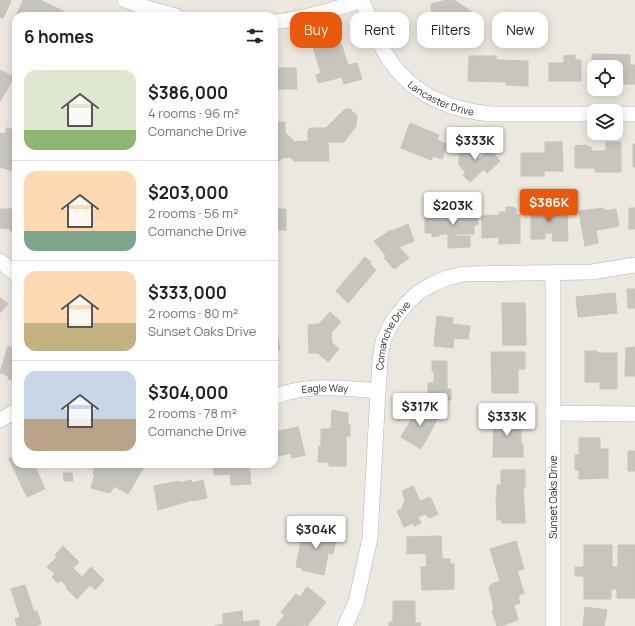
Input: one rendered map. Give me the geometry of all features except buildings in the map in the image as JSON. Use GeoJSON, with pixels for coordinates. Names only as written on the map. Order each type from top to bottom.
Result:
{"type":"FeatureCollection","features":[{"type":"Feature","properties":{"kind":"street"},"geometry":{"type":"LineString","coordinates":[[124,0],[159,12]]}},
{"type":"Feature","properties":{"kind":"street"},"geometry":{"type":"LineString","coordinates":[[278,21],[334,10],[362,0]]}},
{"type":"Feature","properties":{"kind":"street","name":"Lancaster Drive"},"geometry":{"type":"LineString","coordinates":[[362,0],[378,40],[391,61],[408,81],[430,98],[459,109],[492,114],[587,114]]}},
{"type":"Feature","properties":{"kind":"street"},"geometry":{"type":"LineString","coordinates":[[623,114],[635,114]]}},
{"type":"Feature","properties":{"kind":"street"},"geometry":{"type":"LineString","coordinates":[[0,261],[12,271]]}},
{"type":"Feature","properties":{"kind":"street","name":"Comanche Drive"},"geometry":{"type":"LineString","coordinates":[[345,626],[356,602],[370,538],[381,351],[387,331],[398,313],[408,302],[432,284],[463,274],[592,272],[635,265]]}},
{"type":"Feature","properties":{"kind":"street","name":"Sunset Oaks Drive"},"geometry":{"type":"LineString","coordinates":[[553,273],[553,626]]}},
{"type":"Feature","properties":{"kind":"street","name":"Eagle Way"},"geometry":{"type":"LineString","coordinates":[[278,396],[292,391],[319,387],[378,391]]}},
{"type":"Feature","properties":{"kind":"street"},"geometry":{"type":"LineString","coordinates":[[553,413],[635,414]]}},
{"type":"Feature","properties":{"kind":"street"},"geometry":{"type":"LineString","coordinates":[[0,420],[12,414]]}}]}
